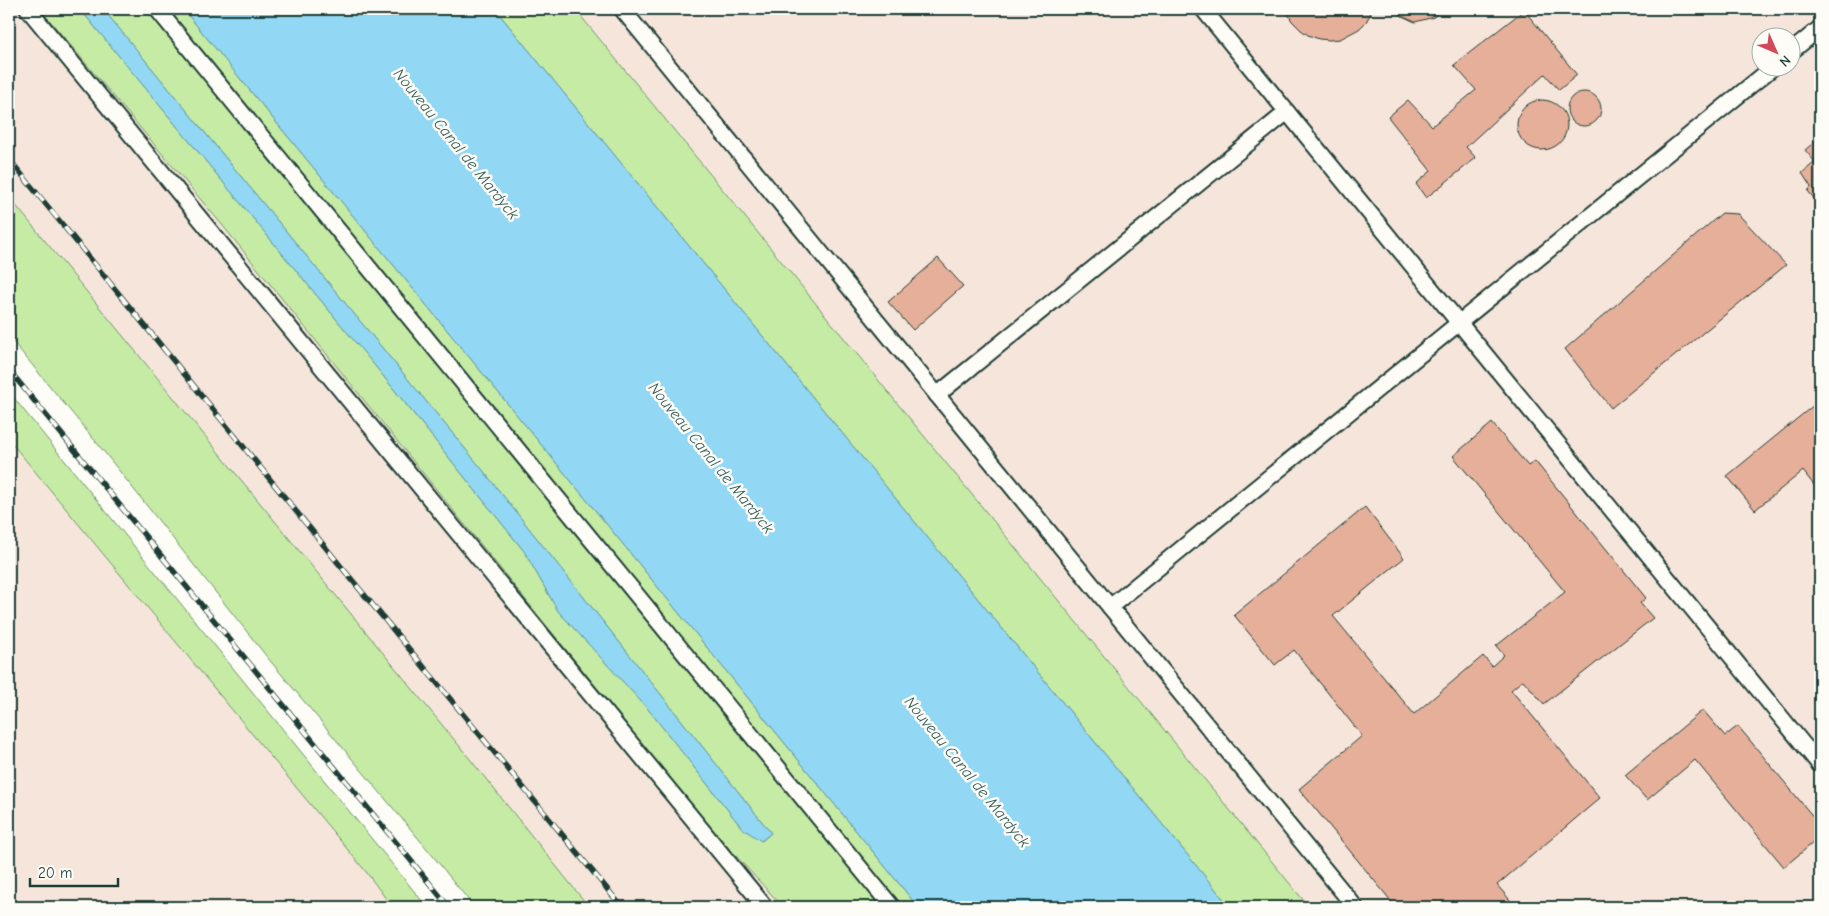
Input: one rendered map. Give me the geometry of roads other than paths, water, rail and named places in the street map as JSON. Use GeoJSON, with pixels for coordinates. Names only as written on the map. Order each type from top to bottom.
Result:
{"type":"FeatureCollection","features":[{"type":"Feature","properties":{"kind":"lane"},"geometry":{"type":"LineString","coordinates":[[28,9],[765,907]]}},
{"type":"Feature","properties":{"kind":"lane"},"geometry":{"type":"LineString","coordinates":[[157,9],[892,907]]}},
{"type":"Feature","properties":{"kind":"lane"},"geometry":{"type":"LineString","coordinates":[[622,9],[1355,907]]}},
{"type":"Feature","properties":{"kind":"lane"},"geometry":{"type":"LineString","coordinates":[[1203,9],[1820,765]]}},
{"type":"Feature","properties":{"kind":"lane"},"geometry":{"type":"LineString","coordinates":[[1802,43],[1820,28]]}},
{"type":"Feature","properties":{"kind":"lane"},"geometry":{"type":"LineString","coordinates":[[1110,607],[1760,78]]}},
{"type":"Feature","properties":{"kind":"lane"},"geometry":{"type":"LineString","coordinates":[[937,395],[1287,112]]}},
{"type":"Feature","properties":{"kind":"water"},"geometry":{"type":"Polygon","coordinates":[[[80,9],[103,9],[481,468],[771,833],[761,841],[742,828],[648,709],[558,611],[524,551],[380,372],[80,9]]]}},
{"type":"Feature","properties":{"kind":"water","name":"Nouveau Canal de Mardyck"},"geometry":{"type":"Polygon","coordinates":[[[183,9],[495,9],[1230,907],[918,907],[183,9]]]}},
{"type":"Feature","properties":{"kind":"railway"},"geometry":{"type":"LineString","coordinates":[[9,159],[622,907]]}},
{"type":"Feature","properties":{"kind":"railway"},"geometry":{"type":"LineString","coordinates":[[9,370],[449,907]]}}]}
